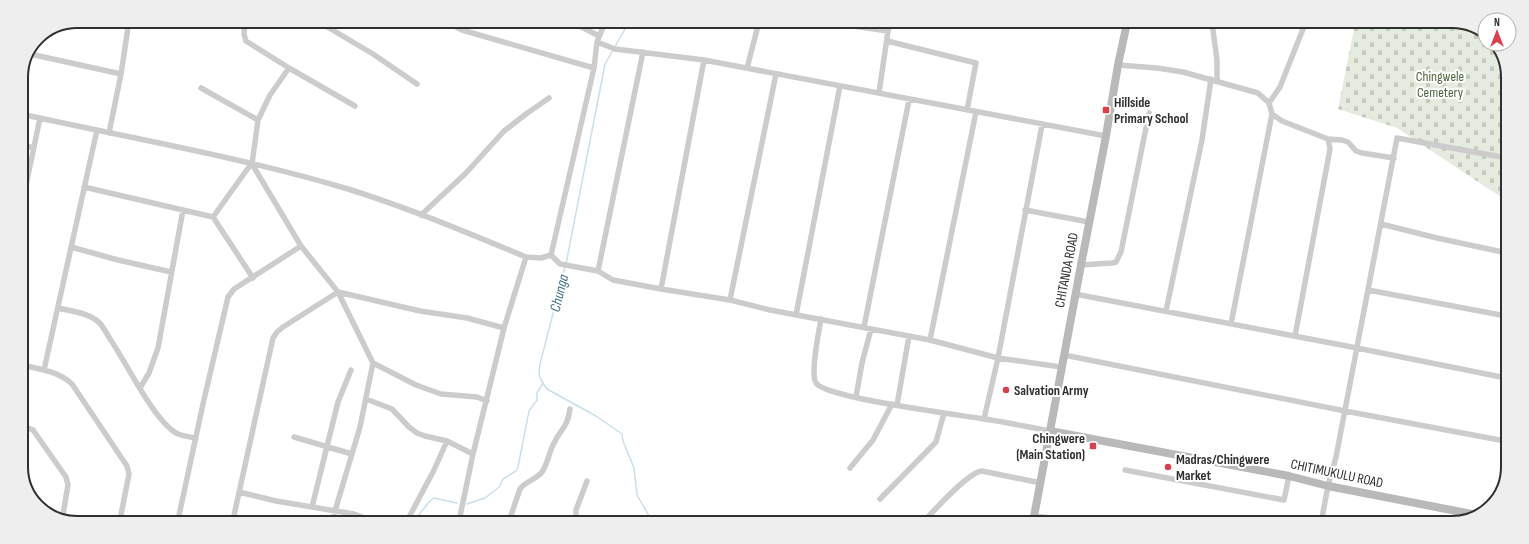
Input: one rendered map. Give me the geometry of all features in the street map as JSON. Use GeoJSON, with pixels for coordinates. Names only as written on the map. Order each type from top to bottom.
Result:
{"type":"FeatureCollection","features":[{"type":"Feature","properties":{"kind":"street"},"geometry":{"type":"LineString","coordinates":[[109,133],[121,74],[127,28]]}},
{"type":"Feature","properties":{"kind":"street"},"geometry":{"type":"LineString","coordinates":[[244,28],[246,41],[355,106]]}},
{"type":"Feature","properties":{"kind":"street"},"geometry":{"type":"LineString","coordinates":[[336,28],[417,84]]}},
{"type":"Feature","properties":{"kind":"street"},"geometry":{"type":"LineString","coordinates":[[458,28],[594,68]]}},
{"type":"Feature","properties":{"kind":"street"},"geometry":{"type":"LineString","coordinates":[[581,28],[613,48],[704,60],[880,93],[909,100],[1106,136]]}},
{"type":"Feature","properties":{"kind":"street"},"geometry":{"type":"LineString","coordinates":[[551,255],[594,68],[598,39],[603,28]]}},
{"type":"Feature","properties":{"kind":"street"},"geometry":{"type":"LineString","coordinates":[[747,68],[757,28]]}},
{"type":"Feature","properties":{"kind":"street"},"geometry":{"type":"LineString","coordinates":[[867,28],[888,31]]}},
{"type":"Feature","properties":{"kind":"street"},"geometry":{"type":"LineString","coordinates":[[880,93],[889,28]]}},
{"type":"Feature","properties":{"kind":"street","name":"CHITANDA ROAD"},"geometry":{"type":"LineString","coordinates":[[1035,516],[1061,368],[1126,28]]}},
{"type":"Feature","properties":{"kind":"street"},"geometry":{"type":"LineString","coordinates":[[1166,311],[1214,80],[1216,60],[1213,28]]}},
{"type":"Feature","properties":{"kind":"street"},"geometry":{"type":"LineString","coordinates":[[1269,103],[1280,87],[1303,28]]}},
{"type":"Feature","properties":{"kind":"street"},"geometry":{"type":"LineString","coordinates":[[887,41],[976,63],[967,110]]}},
{"type":"Feature","properties":{"kind":"street"},"geometry":{"type":"LineString","coordinates":[[598,271],[643,52]]}},
{"type":"Feature","properties":{"kind":"street"},"geometry":{"type":"LineString","coordinates":[[34,55],[121,74]]}},
{"type":"Feature","properties":{"kind":"street"},"geometry":{"type":"LineString","coordinates":[[661,289],[704,60]]}},
{"type":"Feature","properties":{"kind":"street"},"geometry":{"type":"LineString","coordinates":[[1118,65],[1157,68],[1214,80],[1258,93],[1269,103],[1272,114],[1231,324]]}},
{"type":"Feature","properties":{"kind":"street"},"geometry":{"type":"LineString","coordinates":[[213,217],[251,164],[258,120],[270,95],[289,68]]}},
{"type":"Feature","properties":{"kind":"street"},"geometry":{"type":"LineString","coordinates":[[730,300],[776,74]]}},
{"type":"Feature","properties":{"kind":"street"},"geometry":{"type":"LineString","coordinates":[[796,315],[840,86]]}},
{"type":"Feature","properties":{"kind":"street"},"geometry":{"type":"LineString","coordinates":[[201,88],[258,120]]}},
{"type":"Feature","properties":{"kind":"street"},"geometry":{"type":"LineString","coordinates":[[421,215],[471,167],[504,131],[549,98]]}},
{"type":"Feature","properties":{"kind":"street"},"geometry":{"type":"LineString","coordinates":[[864,327],[909,100]]}},
{"type":"Feature","properties":{"kind":"street"},"geometry":{"type":"LineString","coordinates":[[930,340],[976,112]]}},
{"type":"Feature","properties":{"kind":"street"},"geometry":{"type":"LineString","coordinates":[[1081,265],[1112,264],[1116,262],[1122,244],[1149,113]]}},
{"type":"Feature","properties":{"kind":"street"},"geometry":{"type":"LineString","coordinates":[[1272,114],[1282,121],[1328,139],[1348,142],[1356,151],[1394,158]]}},
{"type":"Feature","properties":{"kind":"street"},"geometry":{"type":"LineString","coordinates":[[28,115],[251,164],[348,189],[421,215],[526,257],[541,258],[551,255]]}},
{"type":"Feature","properties":{"kind":"street"},"geometry":{"type":"LineString","coordinates":[[28,172],[40,118]]}},
{"type":"Feature","properties":{"kind":"street"},"geometry":{"type":"LineString","coordinates":[[984,419],[998,358],[1042,124]]}},
{"type":"Feature","properties":{"kind":"street"},"geometry":{"type":"LineString","coordinates":[[44,370],[97,130]]}},
{"type":"Feature","properties":{"kind":"street"},"geometry":{"type":"LineString","coordinates":[[1322,516],[1328,486],[1336,457],[1397,138],[1501,157]]}},
{"type":"Feature","properties":{"kind":"street"},"geometry":{"type":"LineString","coordinates":[[1295,336],[1330,149],[1328,139]]}},
{"type":"Feature","properties":{"kind":"street"},"geometry":{"type":"LineString","coordinates":[[28,147],[34,148]]}},
{"type":"Feature","properties":{"kind":"street"},"geometry":{"type":"LineString","coordinates":[[251,164],[301,246],[338,292],[373,363],[360,427],[334,516]]}},
{"type":"Feature","properties":{"kind":"street"},"geometry":{"type":"LineString","coordinates":[[84,187],[213,217],[253,278]]}},
{"type":"Feature","properties":{"kind":"street"},"geometry":{"type":"LineString","coordinates":[[140,388],[149,373],[158,348],[182,210]]}},
{"type":"Feature","properties":{"kind":"street"},"geometry":{"type":"LineString","coordinates":[[1026,210],[1089,222]]}},
{"type":"Feature","properties":{"kind":"street"},"geometry":{"type":"LineString","coordinates":[[1381,224],[1501,252]]}},
{"type":"Feature","properties":{"kind":"street"},"geometry":{"type":"LineString","coordinates":[[179,516],[195,438],[228,297],[234,289],[301,246]]}},
{"type":"Feature","properties":{"kind":"street"},"geometry":{"type":"LineString","coordinates":[[71,247],[118,260],[171,272]]}},
{"type":"Feature","properties":{"kind":"street"},"geometry":{"type":"LineString","coordinates":[[551,255],[560,264],[598,271],[613,280],[730,300],[796,315],[930,340],[998,358],[1061,368]]}},
{"type":"Feature","properties":{"kind":"street"},"geometry":{"type":"LineString","coordinates":[[460,516],[473,454],[504,328],[526,257]]}},
{"type":"Feature","properties":{"kind":"street"},"geometry":{"type":"LineString","coordinates":[[1368,290],[1501,315]]}},
{"type":"Feature","properties":{"kind":"street"},"geometry":{"type":"LineString","coordinates":[[234,516],[273,338],[283,327],[338,292],[420,311],[467,318],[504,328]]}},
{"type":"Feature","properties":{"kind":"street"},"geometry":{"type":"LineString","coordinates":[[1075,294],[1501,377]]}},
{"type":"Feature","properties":{"kind":"street"},"geometry":{"type":"LineString","coordinates":[[58,308],[89,316],[98,321],[140,388],[169,428],[178,434],[195,438]]}},
{"type":"Feature","properties":{"kind":"street"},"geometry":{"type":"LineString","coordinates":[[821,319],[815,356],[814,377],[816,383],[821,387],[837,393],[894,405],[1050,431]]}},
{"type":"Feature","properties":{"kind":"street"},"geometry":{"type":"LineString","coordinates":[[856,397],[862,362],[871,329]]}},
{"type":"Feature","properties":{"kind":"street"},"geometry":{"type":"LineString","coordinates":[[850,468],[873,440],[894,405],[909,336]]}},
{"type":"Feature","properties":{"kind":"street"},"geometry":{"type":"LineString","coordinates":[[1064,355],[1501,440]]}},
{"type":"Feature","properties":{"kind":"street"},"geometry":{"type":"LineString","coordinates":[[373,363],[416,384],[441,394],[477,397],[486,402]]}},
{"type":"Feature","properties":{"kind":"street"},"geometry":{"type":"LineString","coordinates":[[28,367],[62,376],[72,384],[127,466],[129,474],[121,516]]}},
{"type":"Feature","properties":{"kind":"street"},"geometry":{"type":"LineString","coordinates":[[312,507],[338,402],[350,370]]}},
{"type":"Feature","properties":{"kind":"street"},"geometry":{"type":"LineString","coordinates":[[366,399],[392,409],[408,427],[417,433],[447,442],[473,454]]}},
{"type":"Feature","properties":{"kind":"street"},"geometry":{"type":"LineString","coordinates":[[511,516],[522,485],[542,472],[554,442],[568,421],[570,409]]}},
{"type":"Feature","properties":{"kind":"street"},"geometry":{"type":"LineString","coordinates":[[880,498],[936,442],[944,414]]}},
{"type":"Feature","properties":{"kind":"street"},"geometry":{"type":"LineString","coordinates":[[28,428],[33,430],[66,477],[68,485],[63,514]]}},
{"type":"Feature","properties":{"kind":"street","name":"CHITIMUKULU ROAD"},"geometry":{"type":"LineString","coordinates":[[1050,431],[1289,476],[1328,486],[1469,513]]}},
{"type":"Feature","properties":{"kind":"street"},"geometry":{"type":"LineString","coordinates":[[294,437],[352,454]]}},
{"type":"Feature","properties":{"kind":"street"},"geometry":{"type":"LineString","coordinates":[[410,516],[447,442]]}},
{"type":"Feature","properties":{"kind":"street"},"geometry":{"type":"LineString","coordinates":[[1125,470],[1284,500],[1289,476]]}},
{"type":"Feature","properties":{"kind":"street"},"geometry":{"type":"LineString","coordinates":[[929,516],[960,485],[978,471],[1041,483]]}},
{"type":"Feature","properties":{"kind":"street"},"geometry":{"type":"LineString","coordinates":[[576,516],[576,510],[587,481]]}},
{"type":"Feature","properties":{"kind":"street"},"geometry":{"type":"LineString","coordinates":[[239,492],[276,501],[359,516]]}},
{"type":"Feature","properties":{"kind":"green space","name":"Chingwele Cemetery"},"geometry":{"type":"Polygon","coordinates":[[[1354,28],[1452,28],[1462,29],[1477,35],[1477,52],[1494,52],[1500,67],[1501,197],[1397,128],[1338,109],[1354,28]]]}},
{"type":"Feature","properties":{"kind":"waterway","name":"Chunga"},"geometry":{"type":"LineString","coordinates":[[566,264],[605,64],[626,28]]}},
{"type":"Feature","properties":{"kind":"waterway","name":"Chunga"},"geometry":{"type":"LineString","coordinates":[[565,267],[540,364],[539,374],[541,380],[547,389],[596,416],[622,434],[623,441],[634,468],[637,495],[649,516]]}},
{"type":"Feature","properties":{"kind":"waterway"},"geometry":{"type":"LineString","coordinates":[[467,504],[485,498],[499,487],[503,479],[516,471],[529,411],[537,400],[537,393],[543,383]]}},
{"type":"Feature","properties":{"kind":"waterway"},"geometry":{"type":"LineString","coordinates":[[418,516],[434,498],[457,503]]}},
{"type":"Feature","properties":{"kind":"place","name":"Hillside Primary School"},"geometry":{"type":"Point","coordinates":[1106,110]}},
{"type":"Feature","properties":{"kind":"place","name":"Salvation Army"},"geometry":{"type":"Point","coordinates":[1006,390]}},
{"type":"Feature","properties":{"kind":"place","name":"Chingwere (Main Station)"},"geometry":{"type":"Point","coordinates":[1093,446]}},
{"type":"Feature","properties":{"kind":"place","name":"Madras/Chingwere Market"},"geometry":{"type":"Point","coordinates":[1168,467]}}]}
